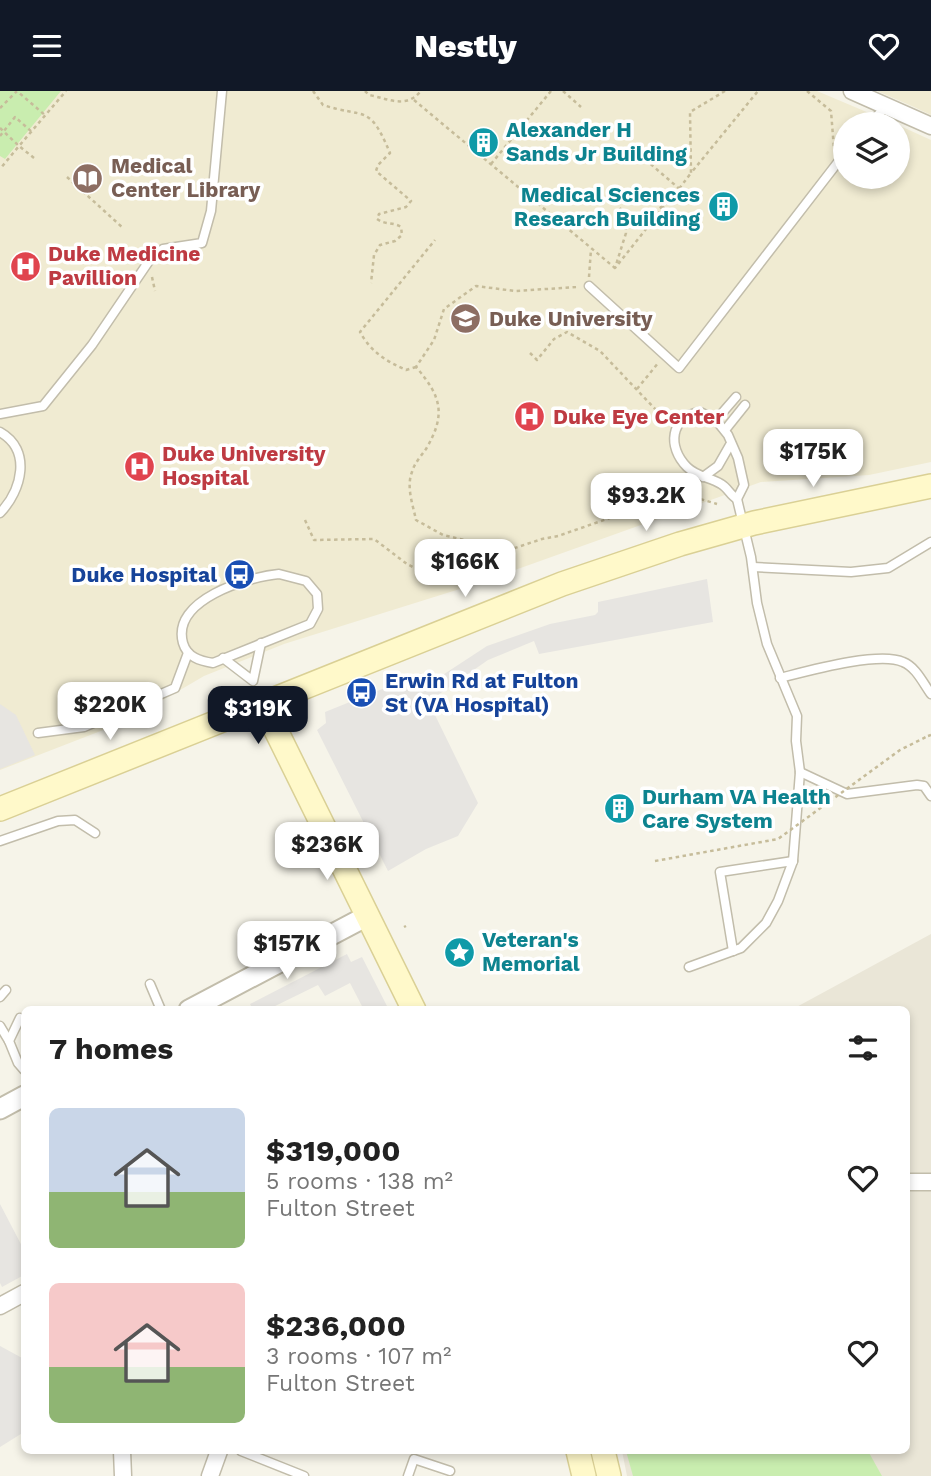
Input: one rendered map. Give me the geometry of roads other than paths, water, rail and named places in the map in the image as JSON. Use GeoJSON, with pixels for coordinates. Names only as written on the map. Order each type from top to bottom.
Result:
{"type":"FeatureCollection","features":[{"type":"Feature","properties":{"kind":"main road"},"geometry":{"type":"LineString","coordinates":[[0,809],[562,584],[680,544],[744,526],[931,486]]}},
{"type":"Feature","properties":{"kind":"main road"},"geometry":{"type":"LineString","coordinates":[[263,704],[412,1006]]}},
{"type":"Feature","properties":{"kind":"main road"},"geometry":{"type":"LineString","coordinates":[[579,1454],[584,1476]]}},
{"type":"Feature","properties":{"kind":"main road"},"geometry":{"type":"LineString","coordinates":[[604,1454],[609,1476]]}},
{"type":"Feature","properties":{"kind":"street"},"geometry":{"type":"LineString","coordinates":[[852,91],[931,126]]}},
{"type":"Feature","properties":{"kind":"street"},"geometry":{"type":"LineString","coordinates":[[197,1006],[367,916]]}},
{"type":"Feature","properties":{"kind":"street"},"geometry":{"type":"LineString","coordinates":[[0,1109],[21,1098]]}},
{"type":"Feature","properties":{"kind":"street"},"geometry":{"type":"LineString","coordinates":[[910,1182],[931,1182]]}},
{"type":"Feature","properties":{"kind":"street"},"geometry":{"type":"LineString","coordinates":[[0,1306],[21,1295]]}},
{"type":"Feature","properties":{"kind":"street"},"geometry":{"type":"LineString","coordinates":[[122,1454],[123,1476]]}},
{"type":"Feature","properties":{"kind":"street"},"geometry":{"type":"LineString","coordinates":[[210,1476],[218,1454]]}},
{"type":"Feature","properties":{"kind":"lane"},"geometry":{"type":"LineString","coordinates":[[0,414],[43,406],[92,345],[149,261],[163,249],[202,243],[211,211],[222,91]]}},
{"type":"Feature","properties":{"kind":"lane"},"geometry":{"type":"LineString","coordinates":[[881,112],[886,106]]}},
{"type":"Feature","properties":{"kind":"lane"},"geometry":{"type":"LineString","coordinates":[[589,286],[680,368],[833,167]]}},
{"type":"Feature","properties":{"kind":"lane"},"geometry":{"type":"LineString","coordinates":[[716,420],[736,397]]}},
{"type":"Feature","properties":{"kind":"lane"},"geometry":{"type":"LineString","coordinates":[[725,430],[745,405]]}},
{"type":"Feature","properties":{"kind":"lane"},"geometry":{"type":"LineString","coordinates":[[689,967],[741,948],[766,923],[778,901],[793,861],[800,772],[796,741],[797,716],[766,644],[753,567],[737,499],[720,483],[688,469],[682,461],[677,450],[676,429],[679,421],[687,414],[700,412],[716,420],[725,430],[737,458],[744,485],[737,499]]}},
{"type":"Feature","properties":{"kind":"lane"},"geometry":{"type":"LineString","coordinates":[[0,432],[8,437],[20,453],[21,475],[0,513]]}},
{"type":"Feature","properties":{"kind":"lane"},"geometry":{"type":"LineString","coordinates":[[703,477],[718,466],[730,445]]}},
{"type":"Feature","properties":{"kind":"lane"},"geometry":{"type":"LineString","coordinates":[[753,567],[851,572],[888,568],[931,542]]}},
{"type":"Feature","properties":{"kind":"lane"},"geometry":{"type":"LineString","coordinates":[[279,574],[306,581],[317,594],[318,609],[310,624],[261,643],[213,663],[200,661],[183,646],[181,629],[188,615],[216,593],[237,582],[279,574]]}},
{"type":"Feature","properties":{"kind":"lane"},"geometry":{"type":"LineString","coordinates":[[253,681],[261,643]]}},
{"type":"Feature","properties":{"kind":"lane"},"geometry":{"type":"LineString","coordinates":[[38,733],[83,727],[175,688],[188,653]]}},
{"type":"Feature","properties":{"kind":"lane"},"geometry":{"type":"LineString","coordinates":[[780,678],[876,658],[892,658],[905,662],[914,670],[931,694]]}},
{"type":"Feature","properties":{"kind":"lane"},"geometry":{"type":"LineString","coordinates":[[223,659],[253,681],[263,704]]}},
{"type":"Feature","properties":{"kind":"lane"},"geometry":{"type":"LineString","coordinates":[[800,772],[847,794],[917,785],[924,786],[931,796]]}},
{"type":"Feature","properties":{"kind":"lane"},"geometry":{"type":"LineString","coordinates":[[0,841],[58,821],[75,820],[95,833]]}},
{"type":"Feature","properties":{"kind":"lane"},"geometry":{"type":"LineString","coordinates":[[733,951],[720,872],[793,861]]}},
{"type":"Feature","properties":{"kind":"lane"},"geometry":{"type":"LineString","coordinates":[[150,983],[159,1006]]}},
{"type":"Feature","properties":{"kind":"lane"},"geometry":{"type":"LineString","coordinates":[[9,1041],[20,1018]]}},
{"type":"Feature","properties":{"kind":"lane"},"geometry":{"type":"LineString","coordinates":[[0,1026],[21,1066]]}},
{"type":"Feature","properties":{"kind":"lane"},"geometry":{"type":"LineString","coordinates":[[249,1454],[304,1476]]}},
{"type":"Feature","properties":{"kind":"lane"},"geometry":{"type":"LineString","coordinates":[[408,1476],[414,1459],[450,1471]]}},
{"type":"Feature","properties":{"kind":"place","name":"Alexander H Sands Jr Building"},"geometry":{"type":"Point","coordinates":[483,142]}},
{"type":"Feature","properties":{"kind":"place","name":"Medical Center Library"},"geometry":{"type":"Point","coordinates":[88,178]}},
{"type":"Feature","properties":{"kind":"place","name":"Medical Sciences Research Building"},"geometry":{"type":"Point","coordinates":[723,207]}},
{"type":"Feature","properties":{"kind":"place","name":"Duke Medicine Pavillion"},"geometry":{"type":"Point","coordinates":[25,266]}},
{"type":"Feature","properties":{"kind":"place","name":"Duke University"},"geometry":{"type":"Point","coordinates":[466,319]}},
{"type":"Feature","properties":{"kind":"place","name":"Duke Eye Center"},"geometry":{"type":"Point","coordinates":[530,417]}},
{"type":"Feature","properties":{"kind":"place","name":"Duke University Hospital"},"geometry":{"type":"Point","coordinates":[139,466]}},
{"type":"Feature","properties":{"kind":"place","name":"Duke Hospital"},"geometry":{"type":"Point","coordinates":[240,575]}},
{"type":"Feature","properties":{"kind":"place","name":"Erwin Rd at Fulton St (VA Hospital)"},"geometry":{"type":"Point","coordinates":[362,693]}},
{"type":"Feature","properties":{"kind":"place","name":"Durham VA Health Care System"},"geometry":{"type":"Point","coordinates":[619,809]}},
{"type":"Feature","properties":{"kind":"place","name":"Veteran's Memorial"},"geometry":{"type":"Point","coordinates":[459,952]}}]}
